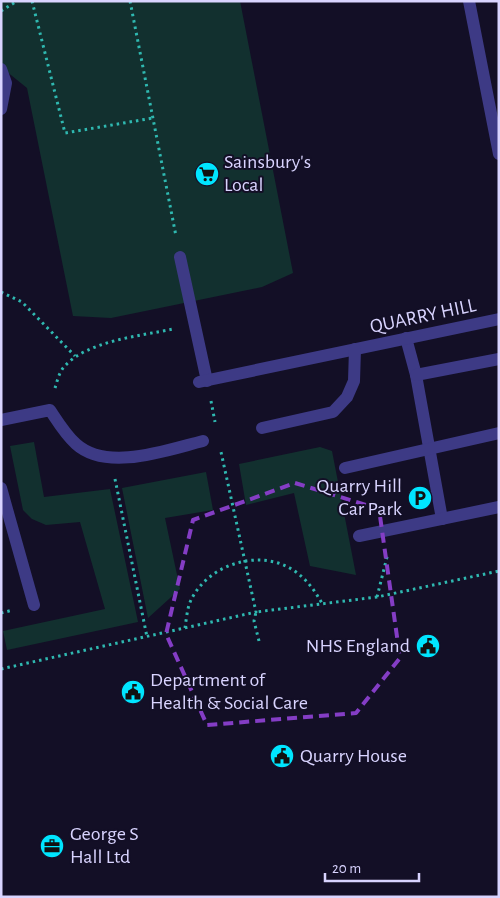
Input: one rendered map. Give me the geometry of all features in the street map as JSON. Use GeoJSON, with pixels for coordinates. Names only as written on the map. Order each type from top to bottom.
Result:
{"type":"FeatureCollection","features":[{"type":"Feature","properties":{"kind":"street"},"geometry":{"type":"LineString","coordinates":[[470,1],[499,154]]}},
{"type":"Feature","properties":{"kind":"street"},"geometry":{"type":"LineString","coordinates":[[1,69],[6,83],[1,109]]}},
{"type":"Feature","properties":{"kind":"street"},"geometry":{"type":"LineString","coordinates":[[180,257],[196,324],[203,381]]}},
{"type":"Feature","properties":{"kind":"street","name":"QUARRY HILL"},"geometry":{"type":"LineString","coordinates":[[203,381],[499,319]]}},
{"type":"Feature","properties":{"kind":"street"},"geometry":{"type":"LineString","coordinates":[[406,338],[416,375],[442,519]]}},
{"type":"Feature","properties":{"kind":"street"},"geometry":{"type":"LineString","coordinates":[[262,428],[333,412],[347,397],[354,381],[355,349]]}},
{"type":"Feature","properties":{"kind":"street"},"geometry":{"type":"LineString","coordinates":[[416,375],[499,359]]}},
{"type":"Feature","properties":{"kind":"street"},"geometry":{"type":"LineString","coordinates":[[1,420],[50,410],[62,430],[77,446],[110,458],[143,455],[203,442]]}},
{"type":"Feature","properties":{"kind":"street"},"geometry":{"type":"LineString","coordinates":[[344,468],[499,433]]}},
{"type":"Feature","properties":{"kind":"street"},"geometry":{"type":"LineString","coordinates":[[1,488],[34,605]]}},
{"type":"Feature","properties":{"kind":"street"},"geometry":{"type":"LineString","coordinates":[[359,536],[499,508]]}},
{"type":"Feature","properties":{"kind":"path"},"geometry":{"type":"LineString","coordinates":[[1,11],[17,1]]}},
{"type":"Feature","properties":{"kind":"path"},"geometry":{"type":"LineString","coordinates":[[32,1],[65,133],[153,118]]}},
{"type":"Feature","properties":{"kind":"path"},"geometry":{"type":"LineString","coordinates":[[130,1],[180,257]]}},
{"type":"Feature","properties":{"kind":"path"},"geometry":{"type":"LineString","coordinates":[[1,292],[22,302],[75,356]]}},
{"type":"Feature","properties":{"kind":"path"},"geometry":{"type":"LineString","coordinates":[[50,410],[62,369],[75,356],[92,347],[196,324]]}},
{"type":"Feature","properties":{"kind":"path"},"geometry":{"type":"LineString","coordinates":[[203,381],[216,428]]}},
{"type":"Feature","properties":{"kind":"path"},"geometry":{"type":"LineString","coordinates":[[220,448],[256,612],[254,620],[259,640]]}},
{"type":"Feature","properties":{"kind":"path"},"geometry":{"type":"LineString","coordinates":[[110,458],[147,637]]}},
{"type":"Feature","properties":{"kind":"path"},"geometry":{"type":"LineString","coordinates":[[377,596],[394,528]]}},
{"type":"Feature","properties":{"kind":"path"},"geometry":{"type":"LineString","coordinates":[[184,628],[190,604],[202,584],[222,568],[245,560],[269,561],[292,569],[310,584],[323,605]]}},
{"type":"Feature","properties":{"kind":"path"},"geometry":{"type":"LineString","coordinates":[[1,669],[256,612],[323,605],[377,596],[499,571]]}},
{"type":"Feature","properties":{"kind":"highlighted area"},"geometry":{"type":"Polygon","coordinates":[[[295,483],[379,509],[400,658],[356,713],[207,725],[166,634],[193,520],[295,483]]]}},
{"type":"Feature","properties":{"kind":"green space"},"geometry":{"type":"Polygon","coordinates":[[[1,1],[240,1],[293,273],[262,287],[111,318],[73,316],[27,88],[1,67],[1,1]]]}},
{"type":"Feature","properties":{"kind":"green space"},"geometry":{"type":"Polygon","coordinates":[[[34,442],[44,497],[110,489],[138,622],[7,650],[3,631],[105,609],[80,522],[46,525],[32,519],[23,510],[10,446],[34,442]]]}},
{"type":"Feature","properties":{"kind":"green space"},"geometry":{"type":"Polygon","coordinates":[[[320,447],[332,451],[356,575],[310,566],[294,493],[246,505],[239,464],[320,447]]]}},
{"type":"Feature","properties":{"kind":"green space"},"geometry":{"type":"Polygon","coordinates":[[[206,472],[213,510],[165,518],[180,589],[148,618],[122,488],[206,472]]]}},
{"type":"Feature","properties":{"kind":"place","name":"Sainsbury's Local"},"geometry":{"type":"Point","coordinates":[207,174]}},
{"type":"Feature","properties":{"kind":"place","name":"Quarry Hill Car Park"},"geometry":{"type":"Point","coordinates":[420,498]}},
{"type":"Feature","properties":{"kind":"place","name":"NHS England"},"geometry":{"type":"Point","coordinates":[428,646]}},
{"type":"Feature","properties":{"kind":"place","name":"Department of Health & Social Care"},"geometry":{"type":"Point","coordinates":[133,692]}},
{"type":"Feature","properties":{"kind":"place","name":"Quarry House"},"geometry":{"type":"Point","coordinates":[282,756]}},
{"type":"Feature","properties":{"kind":"place","name":"George S Hall Ltd"},"geometry":{"type":"Point","coordinates":[52,846]}}]}
